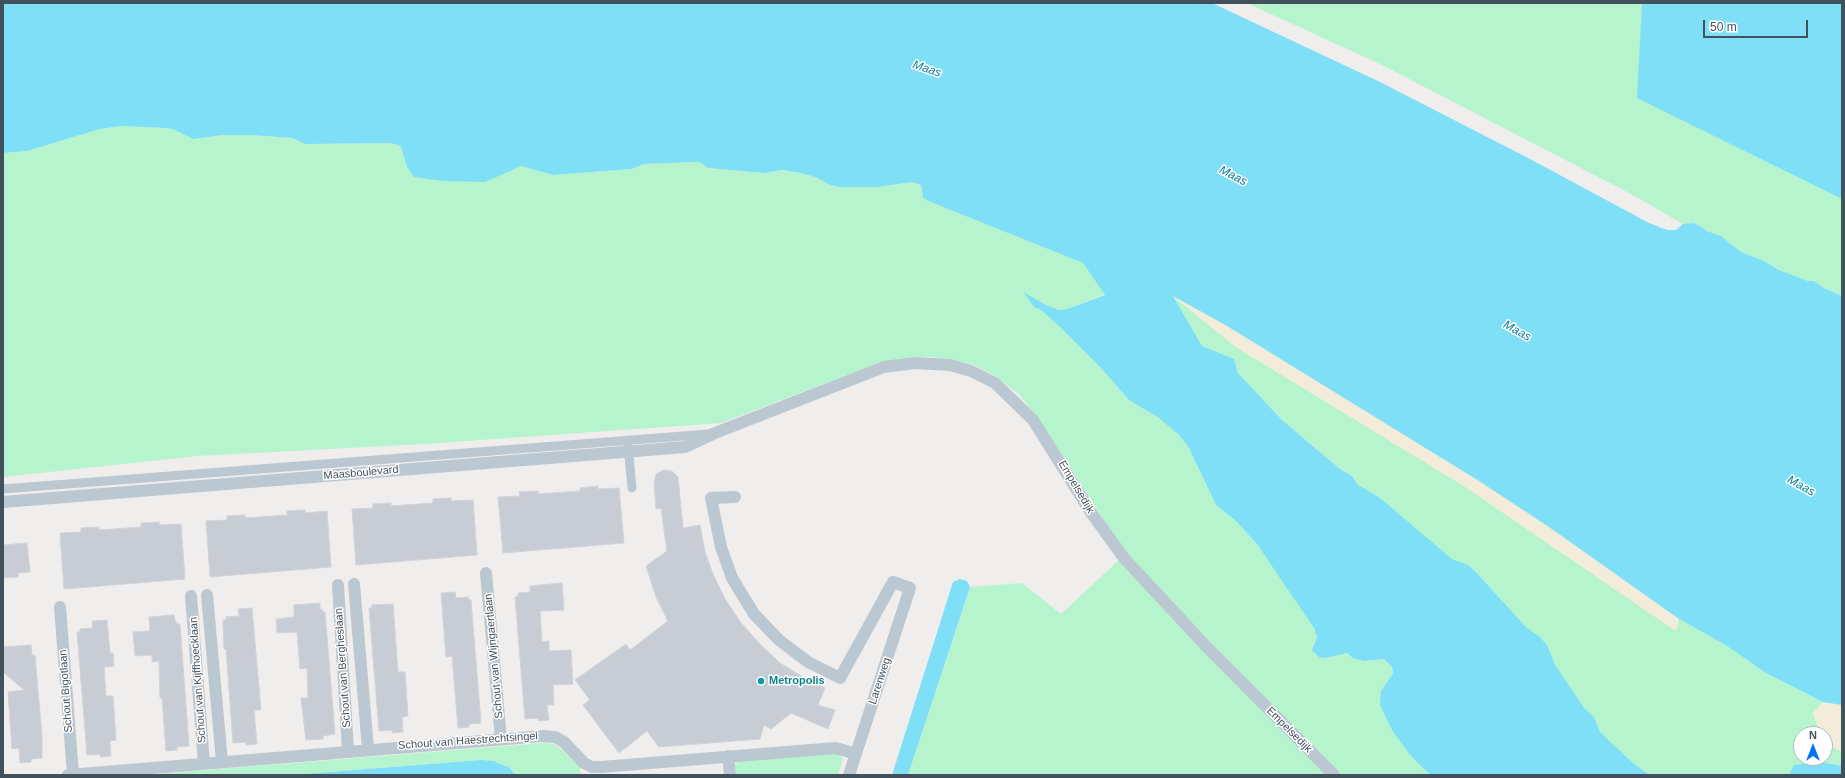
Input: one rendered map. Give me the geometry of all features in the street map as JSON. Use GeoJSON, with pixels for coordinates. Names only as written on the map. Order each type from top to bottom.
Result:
{"type":"FeatureCollection","features":[{"type":"Feature","properties":{"kind":"street","name":"Empelsedijk"},"geometry":{"type":"LineString","coordinates":[[754,418],[838,384],[884,367],[902,363],[950,365],[971,371],[995,383],[1006,392],[1033,420],[1092,514],[1124,558],[1204,644],[1334,775]]}},
{"type":"Feature","properties":{"kind":"street","name":"Maasboulevard"},"geometry":{"type":"LineString","coordinates":[[3,489],[628,446],[685,447],[715,433],[754,418]]}},
{"type":"Feature","properties":{"kind":"street","name":"Maasboulevard"},"geometry":{"type":"LineString","coordinates":[[3,502],[628,446]]}},
{"type":"Feature","properties":{"kind":"street"},"geometry":{"type":"LineString","coordinates":[[628,446],[632,488]]}},
{"type":"Feature","properties":{"kind":"street","name":"Larenweg"},"geometry":{"type":"LineString","coordinates":[[735,497],[710,498],[721,547],[732,578],[754,614],[779,640],[808,662],[840,678],[893,582],[910,588],[849,775]]}},
{"type":"Feature","properties":{"kind":"street","name":"Schout van Wijngaertlaan"},"geometry":{"type":"LineString","coordinates":[[486,573],[501,739]]}},
{"type":"Feature","properties":{"kind":"street","name":"Schout van Bergheslaan"},"geometry":{"type":"LineString","coordinates":[[354,584],[368,749]]}},
{"type":"Feature","properties":{"kind":"street","name":"Schout van Bergheslaan"},"geometry":{"type":"LineString","coordinates":[[338,585],[348,751]]}},
{"type":"Feature","properties":{"kind":"street","name":"Schout van Kijffhoecklaan"},"geometry":{"type":"LineString","coordinates":[[207,595],[222,762]]}},
{"type":"Feature","properties":{"kind":"street","name":"Schout van Kijffhoecklaan"},"geometry":{"type":"LineString","coordinates":[[191,596],[204,764]]}},
{"type":"Feature","properties":{"kind":"street","name":"Schout Bigotlaan"},"geometry":{"type":"LineString","coordinates":[[60,607],[70,775]]}},
{"type":"Feature","properties":{"kind":"street","name":"Schout van Haestrechtsingel"},"geometry":{"type":"LineString","coordinates":[[70,775],[368,749],[543,736],[555,737],[564,742],[584,763],[592,767],[601,768],[836,748],[856,754]]}},
{"type":"Feature","properties":{"kind":"street"},"geometry":{"type":"LineString","coordinates":[[728,756],[730,775]]}},
{"type":"Feature","properties":{"kind":"green space"},"geometry":{"type":"Polygon","coordinates":[[[1247,3],[1642,3],[1638,98],[1842,199],[1842,296],[1824,288],[1814,281],[1808,281],[1779,270],[1764,261],[1741,252],[1721,236],[1707,231],[1694,223],[1683,224],[1631,194],[1382,65],[1247,3]]]}},
{"type":"Feature","properties":{"kind":"green space"},"geometry":{"type":"Polygon","coordinates":[[[121,126],[173,129],[193,139],[223,135],[251,135],[292,138],[305,144],[389,143],[401,147],[407,167],[505,172],[521,166],[553,175],[632,169],[644,164],[700,162],[708,168],[764,173],[782,170],[801,173],[815,177],[830,185],[878,187],[912,182],[921,185],[923,198],[928,201],[1083,263],[1105,294],[1067,309],[1059,310],[1024,293],[1034,307],[1041,310],[1061,328],[1101,368],[1129,400],[1159,418],[1179,435],[1189,448],[1216,505],[1236,521],[1257,544],[1287,585],[1314,628],[1317,637],[1313,645],[1324,658],[1347,653],[1353,658],[1364,661],[1384,659],[1392,667],[1393,673],[1381,691],[1410,755],[1430,775],[1341,775],[1138,567],[1116,539],[1046,430],[1020,395],[994,375],[974,365],[957,361],[930,357],[913,357],[878,363],[721,423],[424,444],[198,456],[3,477],[3,153],[27,151],[100,129],[121,126]]]}},
{"type":"Feature","properties":{"kind":"green space"},"geometry":{"type":"Polygon","coordinates":[[[1173,296],[1236,347],[1464,486],[1676,631],[1679,619],[1724,644],[1766,673],[1823,702],[1813,713],[1818,726],[1793,726],[1793,766],[1828,766],[1790,773],[1789,775],[1649,775],[1632,762],[1600,732],[1594,717],[1585,709],[1554,665],[1547,645],[1540,637],[1526,627],[1475,571],[1468,565],[1452,559],[1358,485],[1352,476],[1340,469],[1282,420],[1238,373],[1234,359],[1202,346],[1173,296]]]}},
{"type":"Feature","properties":{"kind":"green space"},"geometry":{"type":"Polygon","coordinates":[[[1119,560],[1326,775],[908,775],[970,587],[1022,583],[1061,614],[1119,560]]]}},
{"type":"Feature","properties":{"kind":"green space"},"geometry":{"type":"Polygon","coordinates":[[[544,743],[553,744],[561,749],[580,767],[580,775],[515,775],[510,768],[494,761],[481,760],[292,775],[145,775],[544,743]]]}},
{"type":"Feature","properties":{"kind":"green space"},"geometry":{"type":"Polygon","coordinates":[[[1833,747],[1842,751],[1842,766],[1834,765],[1833,747]]]}},
{"type":"Feature","properties":{"kind":"green space"},"geometry":{"type":"Polygon","coordinates":[[[838,753],[843,759],[838,775],[736,775],[735,765],[741,760],[838,753]]]}},
{"type":"Feature","properties":{"kind":"sand"},"geometry":{"type":"Polygon","coordinates":[[[1173,296],[1227,326],[1341,395],[1479,481],[1549,527],[1679,619],[1676,631],[1464,486],[1236,347],[1173,296]]]}},
{"type":"Feature","properties":{"kind":"sand"},"geometry":{"type":"Polygon","coordinates":[[[1823,702],[1842,705],[1842,751],[1833,747],[1833,726],[1818,726],[1813,713],[1823,702]]]}},
{"type":"Feature","properties":{"kind":"water","name":"Maas"},"geometry":{"type":"Polygon","coordinates":[[[3,3],[1212,3],[1380,82],[1530,159],[1649,223],[1667,230],[1676,230],[1683,224],[1694,223],[1707,231],[1721,236],[1741,252],[1764,261],[1779,270],[1808,281],[1814,281],[1824,288],[1842,296],[1842,705],[1823,702],[1766,673],[1724,644],[1679,619],[1549,527],[1479,481],[1227,326],[1173,296],[1202,346],[1234,359],[1238,373],[1282,420],[1340,469],[1352,476],[1358,485],[1380,498],[1452,559],[1468,565],[1475,571],[1526,627],[1540,637],[1547,645],[1555,665],[1585,709],[1594,717],[1600,732],[1632,762],[1649,775],[1430,775],[1410,755],[1392,730],[1380,705],[1381,691],[1393,673],[1392,667],[1384,659],[1364,661],[1353,658],[1347,653],[1325,658],[1319,657],[1312,650],[1317,637],[1314,628],[1257,544],[1236,521],[1216,505],[1189,448],[1179,435],[1159,418],[1129,400],[1101,368],[1061,328],[1041,310],[1034,307],[1023,292],[1046,305],[1059,310],[1067,309],[1105,295],[1083,263],[928,201],[923,198],[921,185],[912,182],[878,187],[840,187],[830,185],[815,177],[801,173],[782,170],[764,173],[708,168],[700,162],[644,164],[632,169],[553,175],[521,166],[485,182],[442,181],[414,177],[407,167],[401,147],[389,143],[305,144],[292,138],[251,135],[223,135],[193,139],[173,129],[121,126],[100,129],[27,151],[3,153],[3,3]]]}},
{"type":"Feature","properties":{"kind":"water"},"geometry":{"type":"Polygon","coordinates":[[[1642,3],[1842,3],[1842,199],[1637,98],[1642,3]]]}},
{"type":"Feature","properties":{"kind":"water"},"geometry":{"type":"Polygon","coordinates":[[[960,579],[967,581],[970,587],[908,775],[892,775],[953,582],[960,579]]]}},
{"type":"Feature","properties":{"kind":"water"},"geometry":{"type":"Polygon","coordinates":[[[481,760],[494,761],[510,768],[515,775],[292,775],[481,760]]]}},
{"type":"Feature","properties":{"kind":"water"},"geometry":{"type":"Polygon","coordinates":[[[1833,764],[1842,766],[1842,775],[1789,775],[1794,766],[1833,766],[1833,764]]]}},
{"type":"Feature","properties":{"kind":"building"},"geometry":{"type":"Polygon","coordinates":[[[664,470],[672,471],[678,477],[683,528],[700,525],[705,552],[713,574],[725,599],[742,624],[780,663],[825,688],[818,705],[835,710],[828,729],[791,713],[771,729],[764,725],[760,739],[659,747],[647,731],[619,753],[583,705],[590,700],[575,680],[626,644],[630,650],[668,621],[656,597],[646,566],[667,551],[661,508],[656,509],[654,483],[656,474],[664,470]]]}},
{"type":"Feature","properties":{"kind":"building"},"geometry":{"type":"Polygon","coordinates":[[[598,486],[598,489],[619,488],[624,543],[503,553],[498,497],[520,496],[519,492],[538,491],[538,494],[580,491],[580,488],[598,486]]]}},
{"type":"Feature","properties":{"kind":"building"},"geometry":{"type":"Polygon","coordinates":[[[451,498],[451,501],[473,500],[477,555],[356,565],[352,509],[373,508],[373,504],[391,503],[391,506],[433,503],[433,499],[451,498]]]}},
{"type":"Feature","properties":{"kind":"building"},"geometry":{"type":"Polygon","coordinates":[[[305,510],[305,513],[327,511],[331,567],[210,577],[206,521],[227,520],[227,516],[245,515],[245,518],[287,515],[287,511],[305,510]]]}},
{"type":"Feature","properties":{"kind":"building"},"geometry":{"type":"Polygon","coordinates":[[[159,522],[159,525],[181,524],[185,579],[64,589],[60,533],[81,532],[81,528],[99,527],[99,530],[141,527],[141,523],[159,522]]]}},
{"type":"Feature","properties":{"kind":"building"},"geometry":{"type":"Polygon","coordinates":[[[27,543],[30,572],[18,573],[18,577],[3,578],[3,545],[27,543]]]}},
{"type":"Feature","properties":{"kind":"building"},"geometry":{"type":"Polygon","coordinates":[[[562,583],[564,610],[540,611],[542,642],[549,641],[549,651],[571,650],[573,684],[553,685],[554,705],[547,705],[549,720],[538,721],[538,718],[525,719],[515,597],[518,596],[518,593],[530,592],[530,586],[562,583]]]}},
{"type":"Feature","properties":{"kind":"building"},"geometry":{"type":"Polygon","coordinates":[[[455,592],[456,598],[468,597],[469,600],[471,600],[481,723],[469,724],[469,727],[458,728],[452,656],[446,657],[441,593],[455,592]]]}},
{"type":"Feature","properties":{"kind":"building"},"geometry":{"type":"Polygon","coordinates":[[[320,603],[320,609],[325,612],[335,734],[323,736],[323,739],[306,740],[301,698],[308,698],[307,668],[300,669],[297,632],[277,633],[276,619],[294,617],[294,605],[320,603]]]}},
{"type":"Feature","properties":{"kind":"building"},"geometry":{"type":"Polygon","coordinates":[[[393,604],[398,672],[405,672],[408,716],[402,717],[403,732],[392,733],[392,730],[379,731],[369,608],[372,608],[372,605],[393,604]]]}},
{"type":"Feature","properties":{"kind":"building"},"geometry":{"type":"Polygon","coordinates":[[[252,608],[261,710],[254,710],[257,744],[246,745],[246,742],[233,743],[226,649],[224,649],[223,620],[226,620],[226,617],[239,616],[238,609],[252,608]]]}},
{"type":"Feature","properties":{"kind":"building"},"geometry":{"type":"Polygon","coordinates":[[[174,615],[177,624],[180,624],[189,746],[177,747],[177,750],[166,751],[162,698],[160,698],[159,661],[152,662],[152,655],[135,656],[133,632],[150,631],[149,617],[174,615]]]}},
{"type":"Feature","properties":{"kind":"building"},"geometry":{"type":"Polygon","coordinates":[[[107,620],[110,653],[113,653],[114,666],[104,667],[106,696],[113,696],[116,740],[110,741],[111,756],[100,757],[100,754],[87,755],[77,632],[80,632],[80,629],[93,628],[92,621],[107,620]]]}},
{"type":"Feature","properties":{"kind":"building"},"geometry":{"type":"Polygon","coordinates":[[[31,645],[32,655],[35,655],[42,736],[42,758],[31,759],[31,762],[20,763],[19,748],[12,749],[8,692],[24,690],[3,672],[3,647],[31,645]]]}},
{"type":"Feature","properties":{"kind":"place","name":"Metropolis"},"geometry":{"type":"Point","coordinates":[761,681]}}]}
